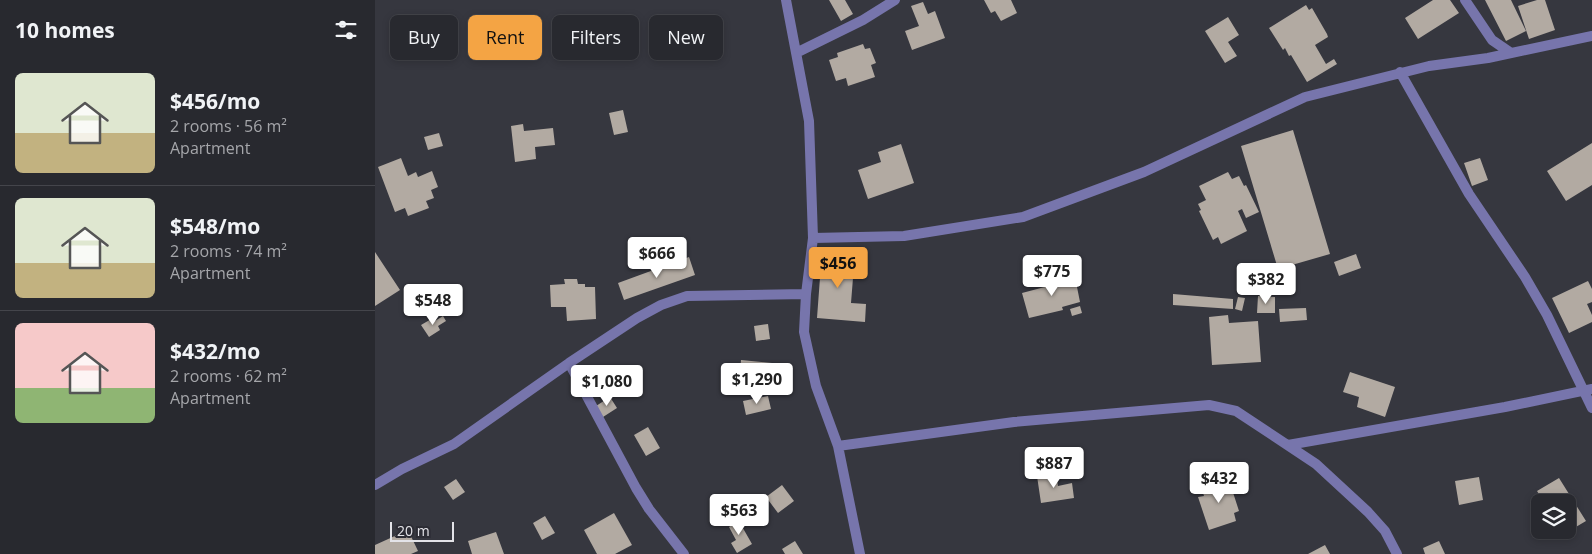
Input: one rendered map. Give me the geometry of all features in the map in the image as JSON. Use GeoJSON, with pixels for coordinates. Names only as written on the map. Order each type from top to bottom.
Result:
{"type":"FeatureCollection","features":[{"type":"Feature","properties":{"kind":"street"},"geometry":{"type":"LineString","coordinates":[[786,0],[809,121],[813,238],[806,294],[804,332],[816,386],[838,446],[860,554]]}},
{"type":"Feature","properties":{"kind":"street"},"geometry":{"type":"LineString","coordinates":[[796,53],[863,20],[895,0]]}},
{"type":"Feature","properties":{"kind":"street"},"geometry":{"type":"LineString","coordinates":[[1465,0],[1492,40],[1511,53]]}},
{"type":"Feature","properties":{"kind":"street"},"geometry":{"type":"LineString","coordinates":[[813,238],[904,236],[1023,216],[1144,172],[1305,97],[1400,72],[1488,58],[1592,36]]}},
{"type":"Feature","properties":{"kind":"street"},"geometry":{"type":"LineString","coordinates":[[1400,72],[1469,194],[1525,277],[1547,315],[1588,390],[1592,408]]}},
{"type":"Feature","properties":{"kind":"street"},"geometry":{"type":"LineString","coordinates":[[375,485],[402,469],[454,444],[569,363],[637,318],[661,305],[687,296],[806,294]]}},
{"type":"Feature","properties":{"kind":"street"},"geometry":{"type":"LineString","coordinates":[[569,363],[636,488],[649,509],[684,554]]}},
{"type":"Feature","properties":{"kind":"street"},"geometry":{"type":"LineString","coordinates":[[1289,445],[1505,407],[1588,390]]}},
{"type":"Feature","properties":{"kind":"street"},"geometry":{"type":"LineString","coordinates":[[838,446],[1014,422],[1209,405],[1235,411],[1316,464],[1385,531],[1397,554]]}},
{"type":"Feature","properties":{"kind":"building"},"geometry":{"type":"Polygon","coordinates":[[[829,0],[845,0],[853,14],[841,21],[829,0]]]}},
{"type":"Feature","properties":{"kind":"building"},"geometry":{"type":"Polygon","coordinates":[[[984,0],[1011,0],[1017,13],[1001,21],[995,11],[991,13],[984,0]]]}},
{"type":"Feature","properties":{"kind":"building"},"geometry":{"type":"Polygon","coordinates":[[[1433,0],[1450,0],[1459,13],[1418,39],[1405,18],[1433,0]]]}},
{"type":"Feature","properties":{"kind":"building"},"geometry":{"type":"Polygon","coordinates":[[[1485,0],[1511,0],[1526,31],[1506,41],[1485,0]]]}},
{"type":"Feature","properties":{"kind":"building"},"geometry":{"type":"Polygon","coordinates":[[[1537,0],[1545,0],[1555,30],[1529,39],[1518,6],[1537,0]]]}},
{"type":"Feature","properties":{"kind":"building"},"geometry":{"type":"Polygon","coordinates":[[[923,2],[928,14],[935,11],[945,38],[912,50],[905,31],[919,26],[911,6],[923,2]]]}},
{"type":"Feature","properties":{"kind":"building"},"geometry":{"type":"Polygon","coordinates":[[[1306,5],[1309,10],[1312,8],[1328,37],[1315,45],[1326,64],[1334,59],[1337,64],[1307,82],[1291,55],[1289,56],[1285,48],[1283,50],[1269,28],[1306,5]]]}},
{"type":"Feature","properties":{"kind":"building"},"geometry":{"type":"Polygon","coordinates":[[[1228,17],[1239,35],[1228,42],[1237,56],[1225,63],[1205,31],[1228,17]]]}},
{"type":"Feature","properties":{"kind":"building"},"geometry":{"type":"Polygon","coordinates":[[[863,44],[865,49],[870,48],[876,63],[871,65],[875,77],[848,86],[846,78],[836,81],[829,60],[838,57],[837,53],[863,44]]]}},
{"type":"Feature","properties":{"kind":"building"},"geometry":{"type":"Polygon","coordinates":[[[623,110],[628,132],[614,135],[609,113],[623,110]]]}},
{"type":"Feature","properties":{"kind":"building"},"geometry":{"type":"Polygon","coordinates":[[[523,124],[524,131],[553,128],[555,145],[535,147],[536,159],[515,162],[511,126],[523,124]]]}},
{"type":"Feature","properties":{"kind":"building"},"geometry":{"type":"Polygon","coordinates":[[[1293,130],[1330,254],[1278,269],[1241,146],[1293,130]]]}},
{"type":"Feature","properties":{"kind":"building"},"geometry":{"type":"Polygon","coordinates":[[[439,133],[443,146],[428,150],[424,137],[439,133]]]}},
{"type":"Feature","properties":{"kind":"building"},"geometry":{"type":"Polygon","coordinates":[[[1592,143],[1592,185],[1566,201],[1547,171],[1592,143]]]}},
{"type":"Feature","properties":{"kind":"building"},"geometry":{"type":"Polygon","coordinates":[[[901,144],[914,183],[868,199],[858,170],[881,162],[878,152],[901,144]]]}},
{"type":"Feature","properties":{"kind":"building"},"geometry":{"type":"Polygon","coordinates":[[[401,158],[408,176],[416,172],[418,177],[432,171],[438,187],[431,190],[434,198],[426,201],[429,208],[408,216],[405,208],[395,212],[378,167],[401,158]]]}},
{"type":"Feature","properties":{"kind":"building"},"geometry":{"type":"Polygon","coordinates":[[[1480,158],[1488,180],[1472,186],[1464,163],[1480,158]]]}},
{"type":"Feature","properties":{"kind":"building"},"geometry":{"type":"Polygon","coordinates":[[[1228,172],[1232,179],[1239,176],[1244,186],[1246,185],[1259,212],[1246,218],[1242,209],[1238,211],[1247,231],[1221,244],[1218,237],[1213,240],[1199,211],[1201,210],[1198,204],[1206,200],[1199,186],[1228,172]]]}},
{"type":"Feature","properties":{"kind":"building"},"geometry":{"type":"Polygon","coordinates":[[[822,251],[855,253],[851,303],[866,304],[865,322],[817,318],[822,251]]]}},
{"type":"Feature","properties":{"kind":"building"},"geometry":{"type":"Polygon","coordinates":[[[375,252],[400,290],[375,306],[375,252]]]}},
{"type":"Feature","properties":{"kind":"building"},"geometry":{"type":"Polygon","coordinates":[[[1356,254],[1361,268],[1339,276],[1334,262],[1356,254]]]}},
{"type":"Feature","properties":{"kind":"building"},"geometry":{"type":"Polygon","coordinates":[[[689,257],[695,275],[624,300],[618,283],[689,257]]]}},
{"type":"Feature","properties":{"kind":"building"},"geometry":{"type":"Polygon","coordinates":[[[1070,273],[1073,282],[1076,282],[1080,302],[1062,307],[1063,310],[1029,318],[1022,293],[1056,284],[1057,287],[1061,286],[1059,276],[1070,273]]]}},
{"type":"Feature","properties":{"kind":"building"},"geometry":{"type":"Polygon","coordinates":[[[564,279],[577,279],[578,284],[585,284],[585,287],[595,287],[596,319],[567,321],[566,307],[551,307],[550,285],[565,284],[564,279]]]}},
{"type":"Feature","properties":{"kind":"building"},"geometry":{"type":"Polygon","coordinates":[[[1588,281],[1592,289],[1592,302],[1587,304],[1592,315],[1592,322],[1569,333],[1552,298],[1588,281]]]}},
{"type":"Feature","properties":{"kind":"building"},"geometry":{"type":"Polygon","coordinates":[[[1173,294],[1233,299],[1233,309],[1173,305],[1173,294]]]}},
{"type":"Feature","properties":{"kind":"building"},"geometry":{"type":"Polygon","coordinates":[[[1258,296],[1275,297],[1275,313],[1257,313],[1258,296]]]}},
{"type":"Feature","properties":{"kind":"building"},"geometry":{"type":"Polygon","coordinates":[[[1238,297],[1245,298],[1242,311],[1235,309],[1238,297]]]}},
{"type":"Feature","properties":{"kind":"building"},"geometry":{"type":"Polygon","coordinates":[[[1080,306],[1082,313],[1072,316],[1070,309],[1080,306]]]}},
{"type":"Feature","properties":{"kind":"building"},"geometry":{"type":"Polygon","coordinates":[[[1306,308],[1307,320],[1280,322],[1279,309],[1306,308]]]}},
{"type":"Feature","properties":{"kind":"building"},"geometry":{"type":"Polygon","coordinates":[[[1228,315],[1229,323],[1258,321],[1261,362],[1212,365],[1209,317],[1228,315]]]}},
{"type":"Feature","properties":{"kind":"building"},"geometry":{"type":"Polygon","coordinates":[[[443,316],[446,321],[438,326],[440,330],[429,337],[421,325],[433,318],[435,321],[443,316]]]}},
{"type":"Feature","properties":{"kind":"building"},"geometry":{"type":"Polygon","coordinates":[[[768,324],[770,339],[756,341],[754,326],[768,324]]]}},
{"type":"Feature","properties":{"kind":"building"},"geometry":{"type":"Polygon","coordinates":[[[741,360],[772,363],[771,372],[764,371],[762,389],[748,387],[749,375],[740,374],[741,360]]]}},
{"type":"Feature","properties":{"kind":"building"},"geometry":{"type":"Polygon","coordinates":[[[1350,372],[1395,387],[1385,417],[1357,407],[1359,397],[1343,392],[1350,372]]]}},
{"type":"Feature","properties":{"kind":"building"},"geometry":{"type":"Polygon","coordinates":[[[768,396],[771,409],[746,415],[743,401],[768,396]]]}},
{"type":"Feature","properties":{"kind":"building"},"geometry":{"type":"Polygon","coordinates":[[[610,397],[617,408],[603,417],[596,406],[610,397]]]}},
{"type":"Feature","properties":{"kind":"building"},"geometry":{"type":"Polygon","coordinates":[[[648,427],[660,448],[646,456],[634,435],[648,427]]]}},
{"type":"Feature","properties":{"kind":"building"},"geometry":{"type":"Polygon","coordinates":[[[1056,473],[1058,486],[1072,483],[1074,498],[1041,503],[1037,476],[1056,473]]]}},
{"type":"Feature","properties":{"kind":"building"},"geometry":{"type":"Polygon","coordinates":[[[1228,477],[1239,511],[1234,513],[1236,521],[1209,530],[1198,497],[1204,496],[1201,486],[1228,477]]]}},
{"type":"Feature","properties":{"kind":"building"},"geometry":{"type":"Polygon","coordinates":[[[1479,477],[1483,500],[1459,505],[1455,481],[1479,477]]]}},
{"type":"Feature","properties":{"kind":"building"},"geometry":{"type":"Polygon","coordinates":[[[1559,478],[1569,494],[1539,494],[1537,491],[1559,478]]]}},
{"type":"Feature","properties":{"kind":"building"},"geometry":{"type":"Polygon","coordinates":[[[456,479],[465,492],[453,500],[444,487],[456,479]]]}},
{"type":"Feature","properties":{"kind":"building"},"geometry":{"type":"Polygon","coordinates":[[[782,485],[794,501],[778,513],[766,497],[782,485]]]}},
{"type":"Feature","properties":{"kind":"building"},"geometry":{"type":"Polygon","coordinates":[[[1576,505],[1586,521],[1576,527],[1576,505]]]}},
{"type":"Feature","properties":{"kind":"building"},"geometry":{"type":"Polygon","coordinates":[[[614,513],[632,545],[615,554],[597,554],[584,530],[614,513]]]}},
{"type":"Feature","properties":{"kind":"building"},"geometry":{"type":"Polygon","coordinates":[[[545,516],[555,533],[542,540],[533,523],[545,516]]]}},
{"type":"Feature","properties":{"kind":"building"},"geometry":{"type":"Polygon","coordinates":[[[736,516],[752,544],[737,553],[731,543],[736,540],[729,527],[733,524],[730,519],[736,516]]]}},
{"type":"Feature","properties":{"kind":"building"},"geometry":{"type":"Polygon","coordinates":[[[408,530],[418,551],[411,554],[375,554],[375,545],[408,530]]]}},
{"type":"Feature","properties":{"kind":"building"},"geometry":{"type":"Polygon","coordinates":[[[496,532],[504,554],[472,554],[468,541],[496,532]]]}},
{"type":"Feature","properties":{"kind":"building"},"geometry":{"type":"Polygon","coordinates":[[[795,541],[803,554],[785,554],[782,549],[795,541]]]}},
{"type":"Feature","properties":{"kind":"building"},"geometry":{"type":"Polygon","coordinates":[[[1439,541],[1445,554],[1425,554],[1423,548],[1439,541]]]}},
{"type":"Feature","properties":{"kind":"building"},"geometry":{"type":"Polygon","coordinates":[[[1325,545],[1330,554],[1308,554],[1325,545]]]}}]}
